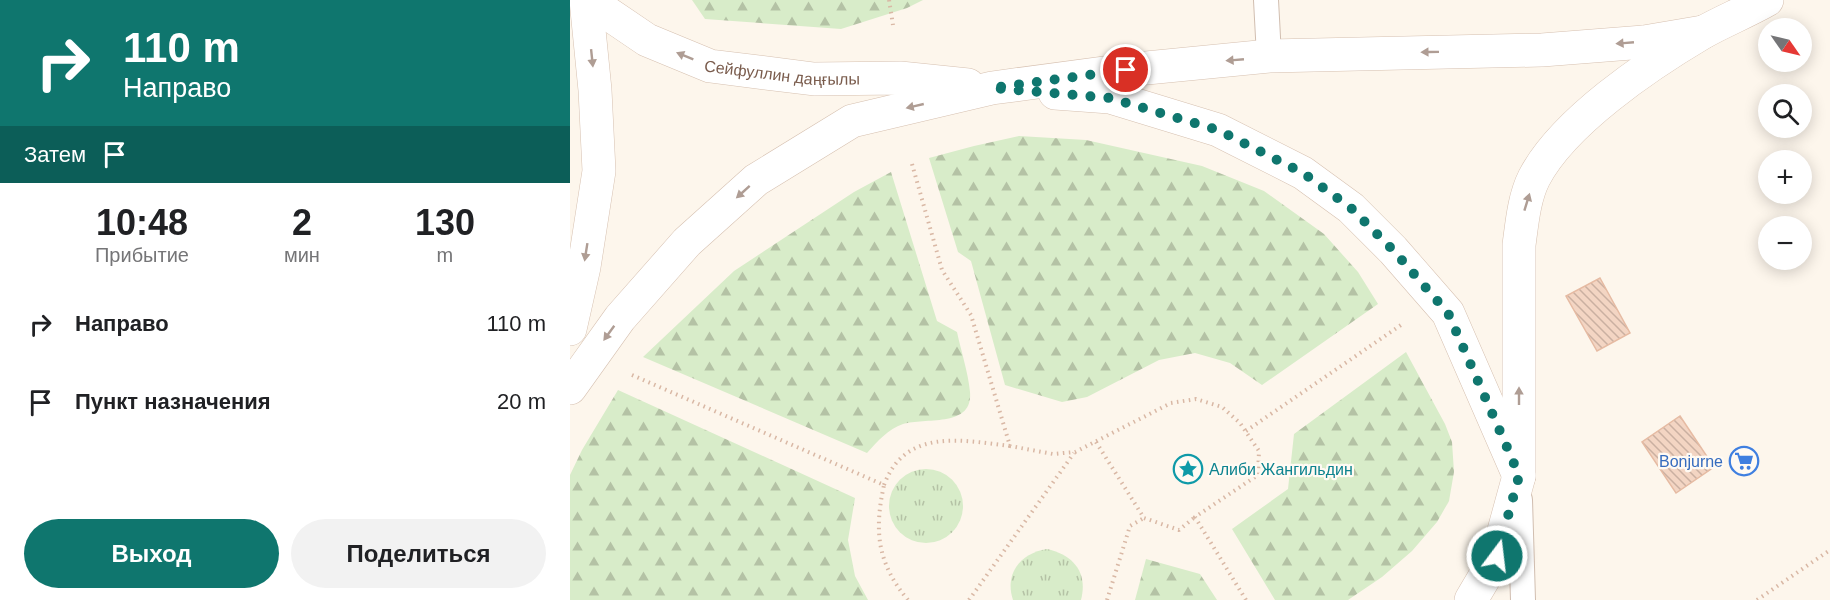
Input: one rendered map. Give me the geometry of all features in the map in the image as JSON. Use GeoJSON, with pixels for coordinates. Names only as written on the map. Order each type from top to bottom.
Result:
{"type":"FeatureCollection","features":[{"type":"Feature","properties":{"kind":"main road","name":"Сейфуллин даңғылы"},"geometry":{"type":"LineString","coordinates":[[587,0],[647,40],[710,66],[814,79],[900,78],[992,88]]}},
{"type":"Feature","properties":{"kind":"main road","name":"Сейфуллин даңғылы"},"geometry":{"type":"LineString","coordinates":[[570,329],[584,267],[599,171],[587,0]]}},
{"type":"Feature","properties":{"kind":"main road"},"geometry":{"type":"LineString","coordinates":[[1471,600],[1497,556],[1519,476],[1519,244],[1523,213],[1534,179],[1551,152],[1624,85],[1703,32],[1767,0]]}},
{"type":"Feature","properties":{"kind":"main road"},"geometry":{"type":"LineString","coordinates":[[570,388],[620,318],[687,242],[756,180],[852,121],[992,88],[1126,70],[1269,56],[1542,50],[1644,42],[1703,32]]}},
{"type":"Feature","properties":{"kind":"main road"},"geometry":{"type":"LineString","coordinates":[[992,88],[1110,98],[1218,130],[1303,173],[1351,208],[1393,250],[1448,313],[1519,476]]}},
{"type":"Feature","properties":{"kind":"lane"},"geometry":{"type":"LineString","coordinates":[[1266,0],[1269,56]]}},
{"type":"Feature","properties":{"kind":"lane"},"geometry":{"type":"LineString","coordinates":[[1519,476],[1523,600]]}},
{"type":"Feature","properties":{"kind":"path"},"geometry":{"type":"LineString","coordinates":[[889,0],[893,25]]}},
{"type":"Feature","properties":{"kind":"path"},"geometry":{"type":"LineString","coordinates":[[912,164],[942,270],[970,315],[1010,446]]}},
{"type":"Feature","properties":{"kind":"path"},"geometry":{"type":"LineString","coordinates":[[1245,431],[1407,321]]}},
{"type":"Feature","properties":{"kind":"path"},"geometry":{"type":"LineString","coordinates":[[630,374],[884,485]]}},
{"type":"Feature","properties":{"kind":"path"},"geometry":{"type":"LineString","coordinates":[[908,600],[891,575],[881,554],[878,532],[880,506],[889,470],[900,457],[917,446],[938,441],[957,441],[1010,446],[1053,454],[1075,452],[1171,402],[1196,399],[1222,407],[1240,423],[1259,451],[1258,475],[1179,530],[1144,518],[1096,442]]}},
{"type":"Feature","properties":{"kind":"path"},"geometry":{"type":"LineString","coordinates":[[969,600],[1075,452]]}},
{"type":"Feature","properties":{"kind":"path"},"geometry":{"type":"LineString","coordinates":[[1107,600],[1130,526],[1144,518]]}},
{"type":"Feature","properties":{"kind":"path"},"geometry":{"type":"LineString","coordinates":[[1195,518],[1246,600]]}},
{"type":"Feature","properties":{"kind":"path"},"geometry":{"type":"LineString","coordinates":[[1757,600],[1830,550]]}},
{"type":"Feature","properties":{"kind":"green space"},"geometry":{"type":"Polygon","coordinates":[[[692,0],[923,0],[907,8],[841,29],[705,19],[692,0]]]}},
{"type":"Feature","properties":{"kind":"green space"},"geometry":{"type":"Polygon","coordinates":[[[1019,136],[1086,140],[1202,166],[1264,191],[1324,234],[1358,272],[1378,304],[1262,385],[1230,363],[1195,353],[1159,360],[1087,397],[1062,402],[1005,385],[971,261],[958,252],[929,158],[1019,136]]]}},
{"type":"Feature","properties":{"kind":"green space"},"geometry":{"type":"Polygon","coordinates":[[[891,172],[937,321],[957,332],[970,392],[969,403],[964,411],[946,419],[898,426],[867,453],[643,357],[734,271],[854,192],[891,172]]]}},
{"type":"Feature","properties":{"kind":"green space"},"geometry":{"type":"Polygon","coordinates":[[[1406,352],[1445,424],[1452,442],[1454,472],[1449,501],[1437,522],[1412,551],[1382,577],[1348,600],[1275,600],[1232,529],[1288,489],[1294,434],[1406,352]]]}},
{"type":"Feature","properties":{"kind":"green space"},"geometry":{"type":"Polygon","coordinates":[[[618,390],[855,498],[848,540],[855,576],[868,600],[570,600],[570,475],[582,450],[618,390]]]}},
{"type":"Feature","properties":{"kind":"green space"},"geometry":{"type":"Polygon","coordinates":[[[926,469],[940,472],[952,480],[960,492],[963,506],[960,520],[952,532],[940,540],[926,543],[912,540],[900,532],[892,520],[889,506],[892,492],[900,480],[912,472],[926,469]]]}},
{"type":"Feature","properties":{"kind":"green space"},"geometry":{"type":"Polygon","coordinates":[[[1047,549],[1065,556],[1077,567],[1082,581],[1081,600],[1013,600],[1011,581],[1017,566],[1029,555],[1047,549]]]}},
{"type":"Feature","properties":{"kind":"green space"},"geometry":{"type":"Polygon","coordinates":[[[1146,559],[1200,574],[1217,600],[1135,600],[1146,559]]]}},
{"type":"Feature","properties":{"kind":"building"},"geometry":{"type":"Polygon","coordinates":[[[1600,278],[1630,333],[1597,351],[1566,296],[1600,278]]]}},
{"type":"Feature","properties":{"kind":"building"},"geometry":{"type":"Polygon","coordinates":[[[1680,416],[1714,467],[1676,493],[1642,442],[1680,416]]]}},
{"type":"Feature","properties":{"kind":"place","name":"Bonjurne"},"geometry":{"type":"Point","coordinates":[1744,461]}},
{"type":"Feature","properties":{"kind":"place","name":"Алиби Жангильдин"},"geometry":{"type":"Point","coordinates":[1188,469]}},
{"type":"Feature","properties":{"kind":"route"},"geometry":{"type":"LineString","coordinates":[[1126,70],[992,88],[1110,98],[1218,130],[1303,173],[1351,208],[1393,250],[1448,313],[1510,454],[1519,476],[1497,556]]}}]}
